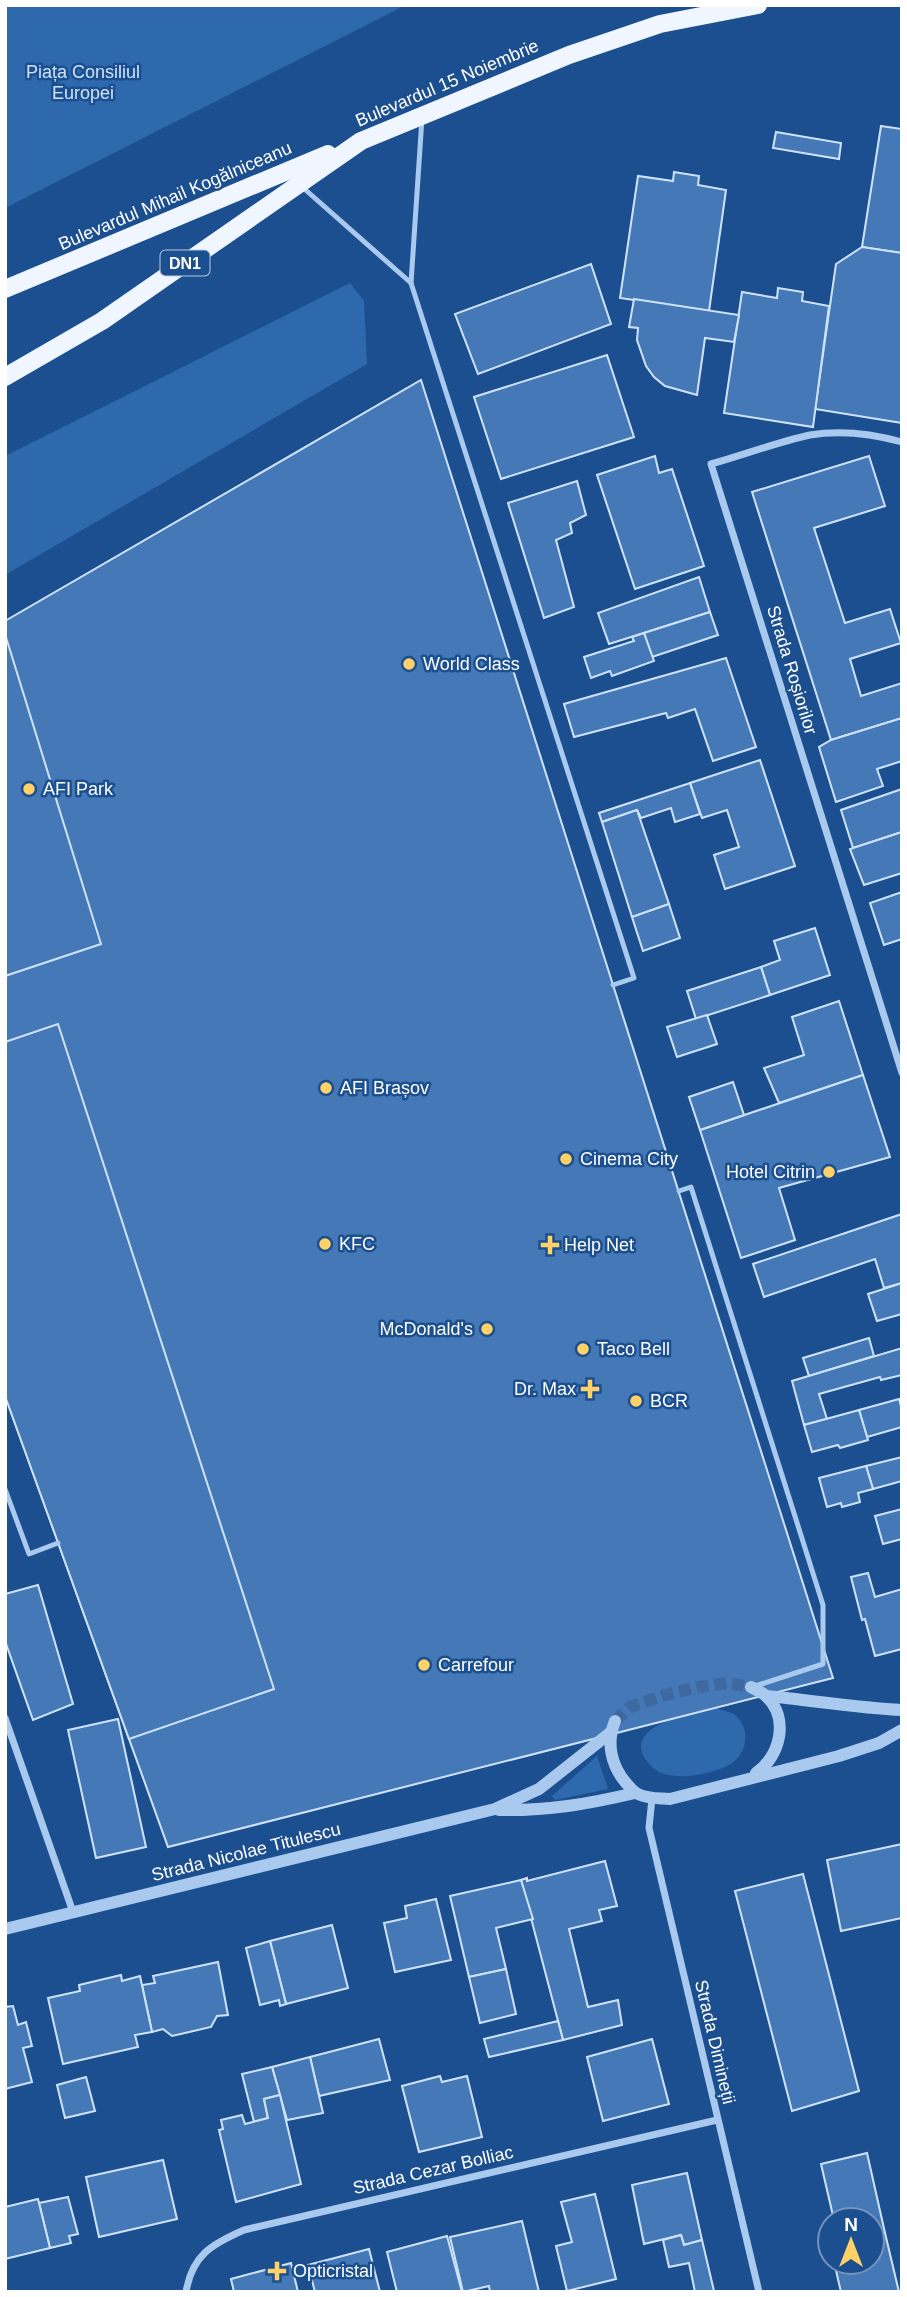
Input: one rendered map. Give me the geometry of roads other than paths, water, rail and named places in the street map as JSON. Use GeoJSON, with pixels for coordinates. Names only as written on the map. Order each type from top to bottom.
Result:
{"type":"FeatureCollection","features":[{"type":"Feature","properties":{"kind":"main road","name":"Bulevardul 15 Noiembrie"},"geometry":{"type":"LineString","coordinates":[[5,377],[102,321],[361,141],[569,55],[660,24],[758,5]]}},
{"type":"Feature","properties":{"kind":"main road","name":"Bulevardul Mihail Kogălniceanu"},"geometry":{"type":"LineString","coordinates":[[5,289],[361,141]]}},
{"type":"Feature","properties":{"kind":"street","name":"Strada Roșiorilor"},"geometry":{"type":"LineString","coordinates":[[902,442],[838,433],[810,435],[711,464],[902,1073]]}},
{"type":"Feature","properties":{"kind":"street"},"geometry":{"type":"LineString","coordinates":[[751,1687],[766,1696],[902,1710]]}},
{"type":"Feature","properties":{"kind":"street","name":"Strada Nicolae Titulescu"},"geometry":{"type":"LineString","coordinates":[[747,1779],[767,1765],[775,1754],[780,1730],[773,1705],[766,1696]]}},
{"type":"Feature","properties":{"kind":"street"},"geometry":{"type":"LineString","coordinates":[[5,1718],[74,1912]]}},
{"type":"Feature","properties":{"kind":"street","name":"Strada Nicolae Titulescu"},"geometry":{"type":"LineString","coordinates":[[5,1928],[495,1810],[539,1789],[613,1727],[614,1763],[635,1793]]}},
{"type":"Feature","properties":{"kind":"street","name":"Strada Nicolae Titulescu"},"geometry":{"type":"LineString","coordinates":[[495,1810],[537,1811],[578,1806],[635,1793],[670,1799],[879,1744],[902,1730]]}},
{"type":"Feature","properties":{"kind":"street","name":"Strada Dimineții"},"geometry":{"type":"LineString","coordinates":[[652,1798],[649,1828],[759,2292]]}},
{"type":"Feature","properties":{"kind":"street","name":"Strada Cezar Bolliac"},"geometry":{"type":"LineString","coordinates":[[186,2292],[189,2271],[216,2243],[244,2230],[717,2120]]}},
{"type":"Feature","properties":{"kind":"lane"},"geometry":{"type":"LineString","coordinates":[[422,115],[411,283],[634,978],[613,985]]}},
{"type":"Feature","properties":{"kind":"lane"},"geometry":{"type":"LineString","coordinates":[[299,184],[411,283]]}},
{"type":"Feature","properties":{"kind":"lane"},"geometry":{"type":"LineString","coordinates":[[679,1191],[691,1187],[823,1605],[823,1664],[751,1687]]}},
{"type":"Feature","properties":{"kind":"lane"},"geometry":{"type":"LineString","coordinates":[[5,1489],[29,1555],[58,1543]]}},
{"type":"Feature","properties":{"kind":"tunnel"},"geometry":{"type":"LineString","coordinates":[[615,1721],[630,1707],[665,1695],[728,1683],[751,1687]]}},
{"type":"Feature","properties":{"kind":"place","name":"World Class"},"geometry":{"type":"Point","coordinates":[409,664]}},
{"type":"Feature","properties":{"kind":"place","name":"AFI Park"},"geometry":{"type":"Point","coordinates":[29,789]}},
{"type":"Feature","properties":{"kind":"place","name":"AFI Brașov"},"geometry":{"type":"Point","coordinates":[326,1088]}},
{"type":"Feature","properties":{"kind":"place","name":"Cinema City"},"geometry":{"type":"Point","coordinates":[566,1159]}},
{"type":"Feature","properties":{"kind":"place","name":"Hotel Citrin"},"geometry":{"type":"Point","coordinates":[829,1172]}},
{"type":"Feature","properties":{"kind":"place","name":"KFC"},"geometry":{"type":"Point","coordinates":[325,1244]}},
{"type":"Feature","properties":{"kind":"place","name":"Help Net"},"geometry":{"type":"Point","coordinates":[550,1245]}},
{"type":"Feature","properties":{"kind":"place","name":"McDonald's"},"geometry":{"type":"Point","coordinates":[487,1329]}},
{"type":"Feature","properties":{"kind":"place","name":"Taco Bell"},"geometry":{"type":"Point","coordinates":[583,1349]}},
{"type":"Feature","properties":{"kind":"place","name":"Dr. Max"},"geometry":{"type":"Point","coordinates":[590,1389]}},
{"type":"Feature","properties":{"kind":"place","name":"BCR"},"geometry":{"type":"Point","coordinates":[636,1401]}},
{"type":"Feature","properties":{"kind":"place","name":"Carrefour"},"geometry":{"type":"Point","coordinates":[424,1665]}},
{"type":"Feature","properties":{"kind":"place","name":"Opticristal"},"geometry":{"type":"Point","coordinates":[277,2271]}},
{"type":"Feature","properties":{"kind":"park label","name":"Piața Consiliul Europei"},"geometry":{"type":"Point","coordinates":[83,82]}}]}
